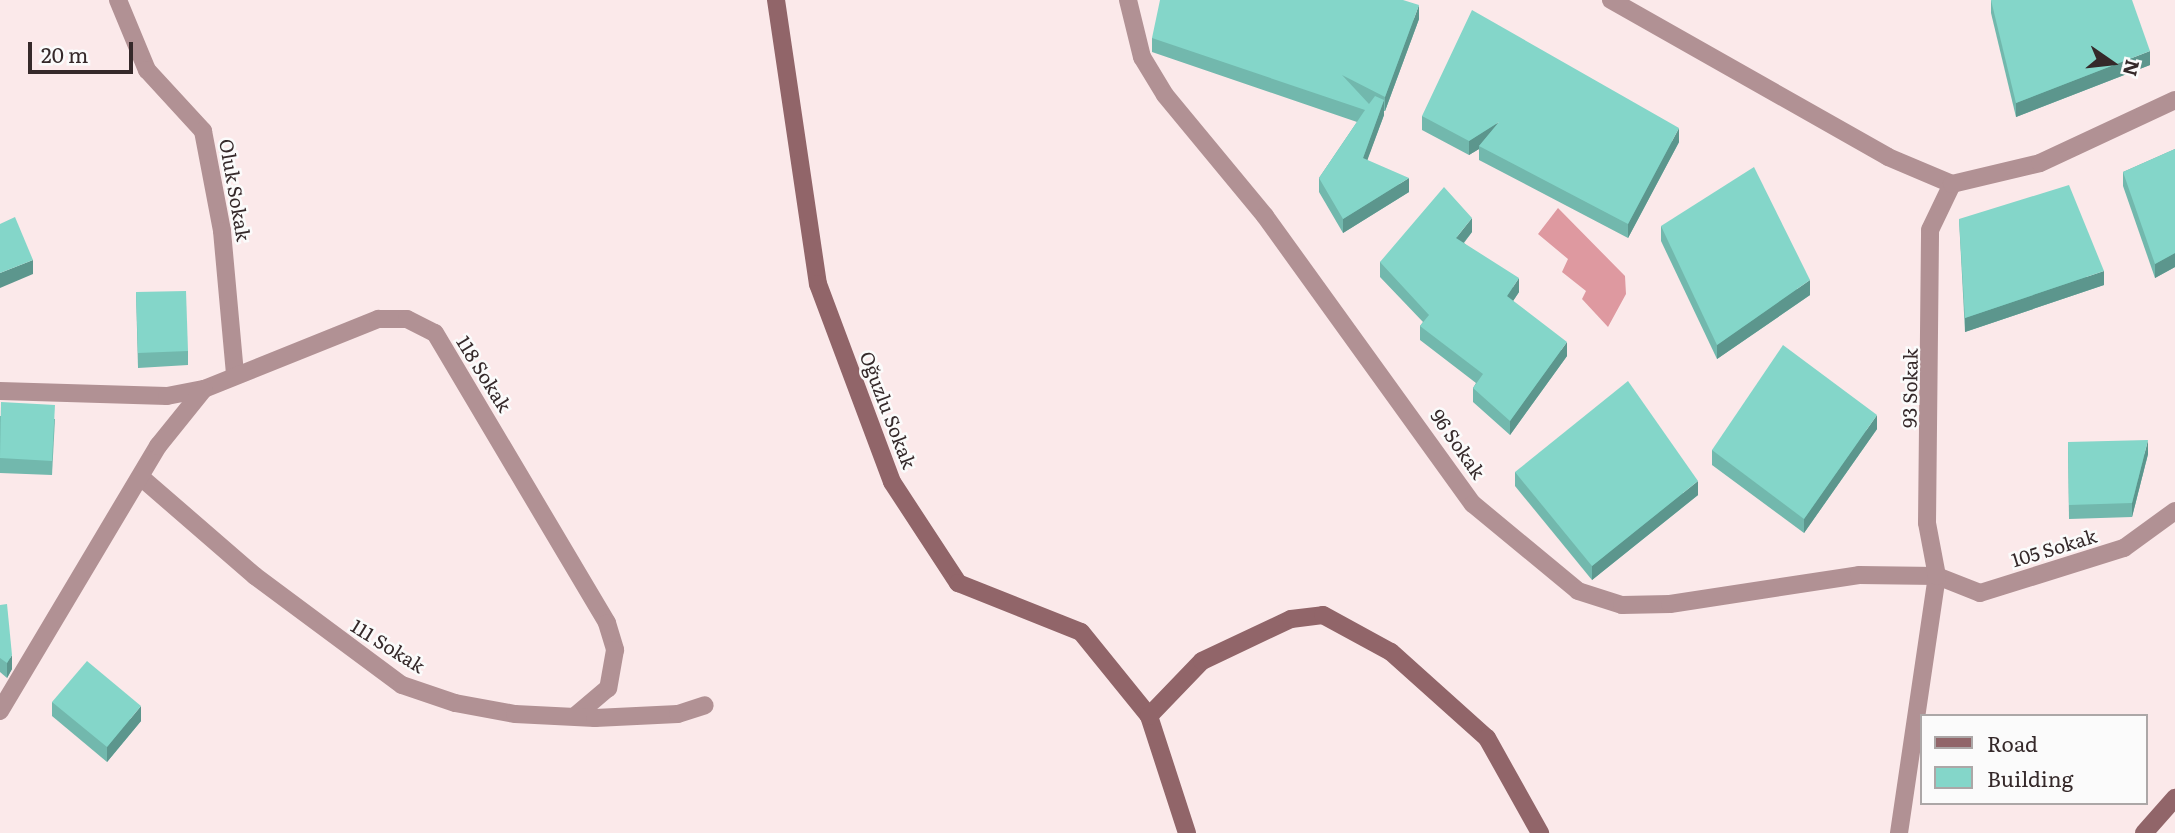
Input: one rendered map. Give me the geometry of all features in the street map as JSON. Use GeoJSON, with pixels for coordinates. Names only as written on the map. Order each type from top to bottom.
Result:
{"type":"FeatureCollection","features":[{"type":"Feature","properties":{"kind":"street","name":"Oluk Sokak"},"geometry":{"type":"LineString","coordinates":[[118,0],[147,70],[203,131],[222,230],[235,373]]}},
{"type":"Feature","properties":{"kind":"street","name":"Oğuzlu Sokak"},"geometry":{"type":"LineString","coordinates":[[776,0],[818,284],[892,482],[958,583],[1082,632],[1149,716]]}},
{"type":"Feature","properties":{"kind":"street","name":"96 Sokak"},"geometry":{"type":"LineString","coordinates":[[1128,0],[1142,57],[1165,95],[1265,216],[1473,503],[1578,592],[1622,605],[1670,604],[1860,575],[1937,576]]}},
{"type":"Feature","properties":{"kind":"street"},"geometry":{"type":"LineString","coordinates":[[1611,0],[1888,157],[1952,184],[2039,163],[2175,100]]}},
{"type":"Feature","properties":{"kind":"street","name":"93 Sokak"},"geometry":{"type":"LineString","coordinates":[[1899,833],[1937,576],[1927,523],[1930,230],[1952,184]]}},
{"type":"Feature","properties":{"kind":"street","name":"118 Sokak"},"geometry":{"type":"LineString","coordinates":[[0,391],[167,396],[204,389],[235,373],[378,319],[407,319],[435,333],[607,622],[615,650],[608,688],[575,716]]}},
{"type":"Feature","properties":{"kind":"street"},"geometry":{"type":"LineString","coordinates":[[0,711],[143,478],[158,446],[204,389]]}},
{"type":"Feature","properties":{"kind":"street","name":"111 Sokak"},"geometry":{"type":"LineString","coordinates":[[143,478],[255,576],[402,685],[455,703],[575,716],[678,715],[705,705]]}},
{"type":"Feature","properties":{"kind":"street","name":"105 Sokak"},"geometry":{"type":"LineString","coordinates":[[1937,576],[1980,593],[2124,548],[2175,511]]}},
{"type":"Feature","properties":{"kind":"street"},"geometry":{"type":"LineString","coordinates":[[1187,833],[1149,716],[1202,661],[1280,623],[1323,615],[1391,652],[1487,738],[1540,833]]}},
{"type":"Feature","properties":{"kind":"street"},"geometry":{"type":"LineString","coordinates":[[2144,833],[2175,799]]}},
{"type":"Feature","properties":{"kind":"shaded area"},"geometry":{"type":"Polygon","coordinates":[[[1558,208],[1625,276],[1626,294],[1608,327],[1582,299],[1586,291],[1562,272],[1568,259],[1538,234],[1558,208]]]}},
{"type":"Feature","properties":{"kind":"building"},"geometry":{"type":"Polygon","coordinates":[[[1160,0],[1403,0],[1419,5],[1385,97],[1342,75],[1369,104],[1375,96],[1384,100],[1363,158],[1409,178],[1343,219],[1319,178],[1365,110],[1152,38],[1160,0]]]}},
{"type":"Feature","properties":{"kind":"building"},"geometry":{"type":"Polygon","coordinates":[[[1991,0],[2132,0],[2150,51],[2016,103],[1991,0]]]}},
{"type":"Feature","properties":{"kind":"building"},"geometry":{"type":"Polygon","coordinates":[[[1472,10],[1679,128],[1628,224],[1479,146],[1499,122],[1469,141],[1422,116],[1472,10]]]}},
{"type":"Feature","properties":{"kind":"building"},"geometry":{"type":"Polygon","coordinates":[[[2175,149],[2175,253],[2155,264],[2123,172],[2175,149]]]}},
{"type":"Feature","properties":{"kind":"building"},"geometry":{"type":"Polygon","coordinates":[[[1754,167],[1810,280],[1717,345],[1661,226],[1754,167]]]}},
{"type":"Feature","properties":{"kind":"building"},"geometry":{"type":"Polygon","coordinates":[[[2069,185],[2104,271],[1965,318],[1959,219],[2069,185]]]}},
{"type":"Feature","properties":{"kind":"building"},"geometry":{"type":"Polygon","coordinates":[[[1444,187],[1472,218],[1456,238],[1519,278],[1507,296],[1567,342],[1510,421],[1473,388],[1483,374],[1420,326],[1429,315],[1380,262],[1444,187]]]}},
{"type":"Feature","properties":{"kind":"building"},"geometry":{"type":"Polygon","coordinates":[[[15,217],[33,260],[0,273],[0,224],[15,217]]]}},
{"type":"Feature","properties":{"kind":"building"},"geometry":{"type":"Polygon","coordinates":[[[186,291],[188,351],[138,353],[136,292],[186,291]]]}},
{"type":"Feature","properties":{"kind":"building"},"geometry":{"type":"Polygon","coordinates":[[[1783,345],[1877,415],[1804,519],[1712,450],[1783,345]]]}},
{"type":"Feature","properties":{"kind":"building"},"geometry":{"type":"Polygon","coordinates":[[[1628,381],[1698,481],[1592,566],[1515,472],[1628,381]]]}},
{"type":"Feature","properties":{"kind":"building"},"geometry":{"type":"Polygon","coordinates":[[[1,402],[55,405],[52,461],[0,458],[1,402]]]}},
{"type":"Feature","properties":{"kind":"building"},"geometry":{"type":"Polygon","coordinates":[[[2148,440],[2132,503],[2069,505],[2068,442],[2148,440]]]}},
{"type":"Feature","properties":{"kind":"building"},"geometry":{"type":"Polygon","coordinates":[[[7,604],[12,655],[7,663],[0,658],[0,605],[7,604]]]}},
{"type":"Feature","properties":{"kind":"building"},"geometry":{"type":"Polygon","coordinates":[[[87,661],[141,706],[107,747],[52,702],[87,661]]]}}]}
